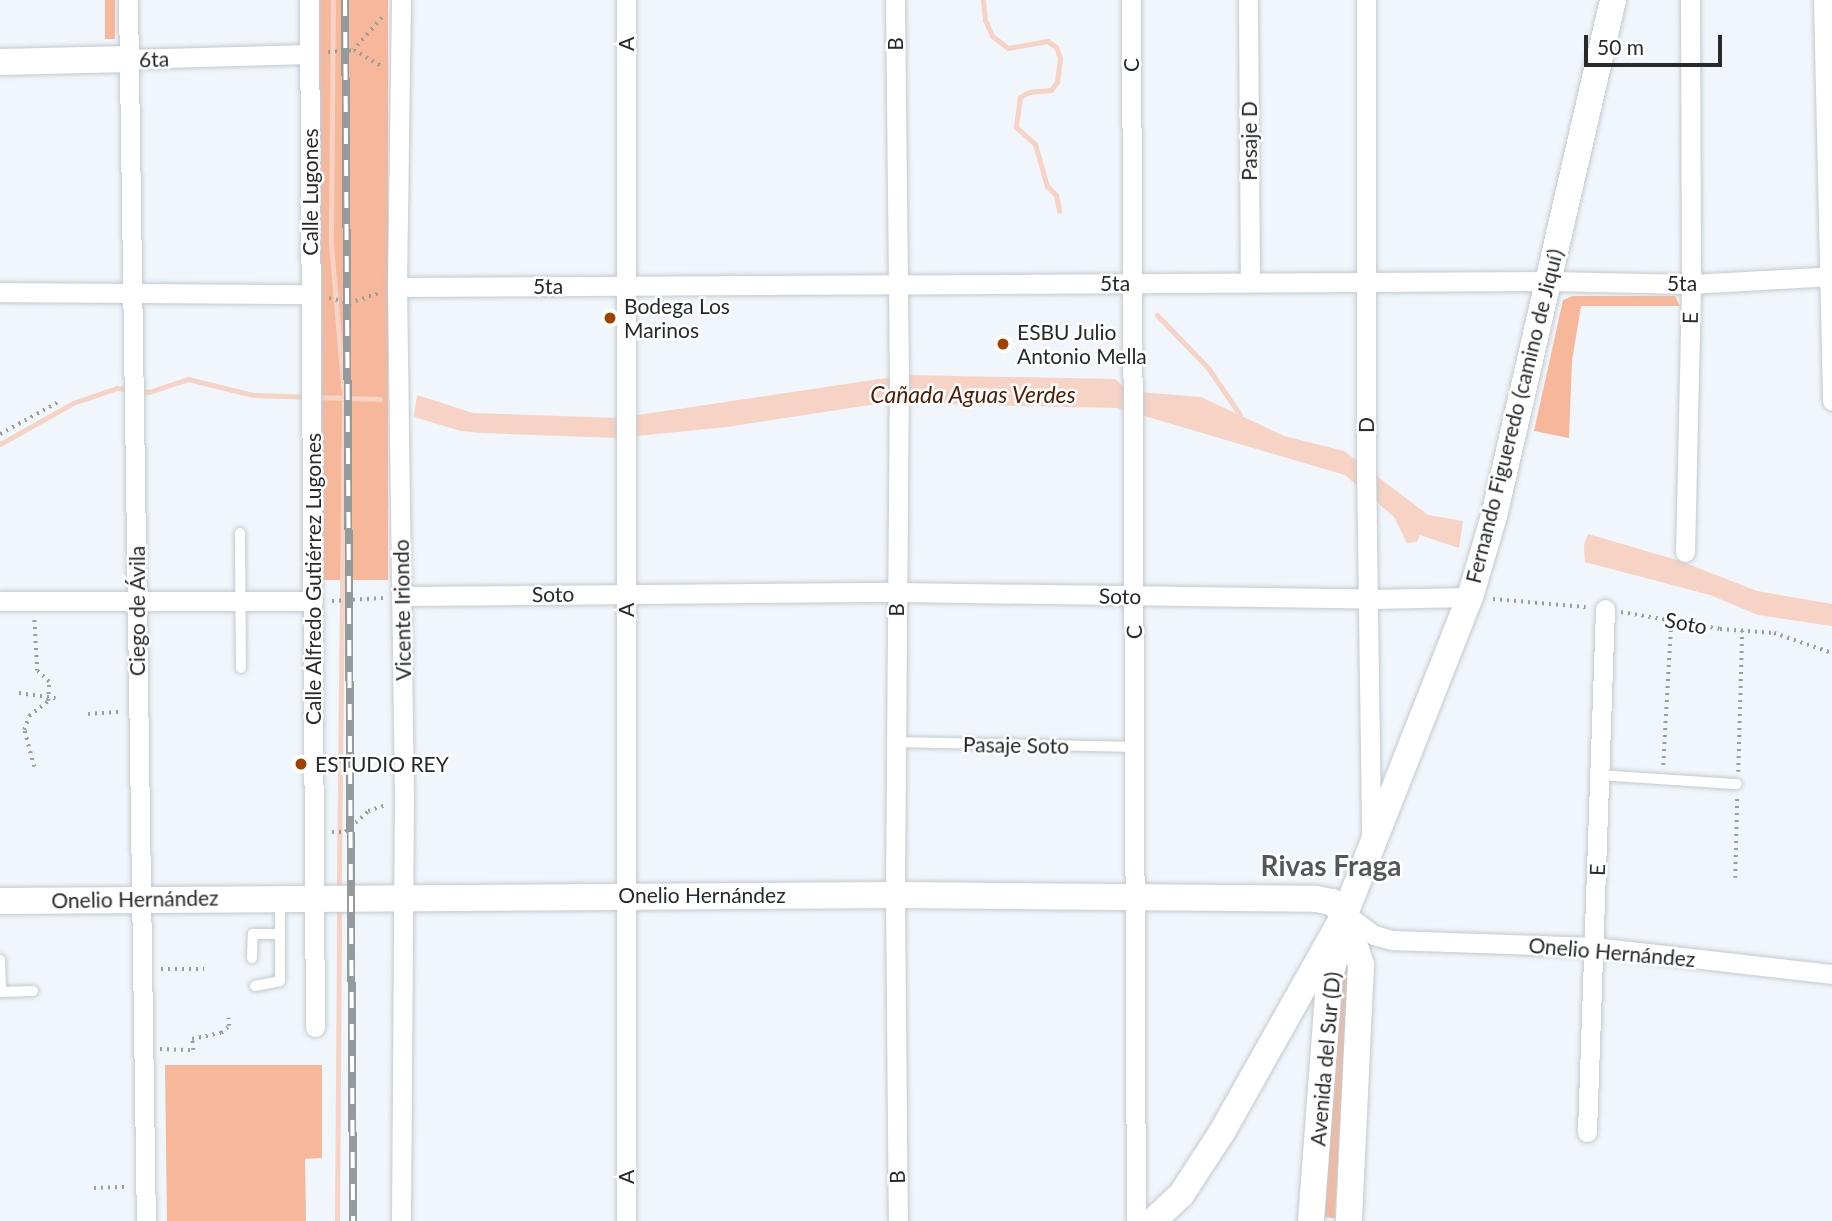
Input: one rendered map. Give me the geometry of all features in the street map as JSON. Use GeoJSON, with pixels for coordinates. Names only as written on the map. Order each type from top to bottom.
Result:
{"type":"FeatureCollection","features":[{"type":"Feature","properties":{"kind":"street","name":"Ciego de Ávila"},"geometry":{"type":"LineString","coordinates":[[128,0],[146,1221]]}},
{"type":"Feature","properties":{"kind":"street","name":"Calle Lugones"},"geometry":{"type":"LineString","coordinates":[[309,0],[316,53],[319,296],[311,384]]}},
{"type":"Feature","properties":{"kind":"street","name":"A"},"geometry":{"type":"LineString","coordinates":[[626,0],[626,1221]]}},
{"type":"Feature","properties":{"kind":"street","name":"B"},"geometry":{"type":"LineString","coordinates":[[895,0],[899,370],[895,895],[898,1221]]}},
{"type":"Feature","properties":{"kind":"street","name":"C"},"geometry":{"type":"LineString","coordinates":[[1131,0],[1136,1221]]}},
{"type":"Feature","properties":{"kind":"street","name":"Pasaje D"},"geometry":{"type":"LineString","coordinates":[[1248,0],[1250,282]]}},
{"type":"Feature","properties":{"kind":"street","name":"D"},"geometry":{"type":"LineString","coordinates":[[1366,0],[1366,465],[1371,850]]}},
{"type":"Feature","properties":{"kind":"street","name":"Fernando Figueredo (camino de Jiquí)"},"geometry":{"type":"LineString","coordinates":[[1153,1221],[1181,1195],[1319,980],[1470,597],[1493,516],[1613,0]]}},
{"type":"Feature","properties":{"kind":"street","name":"E"},"geometry":{"type":"LineString","coordinates":[[1685,552],[1690,284],[1690,0]]}},
{"type":"Feature","properties":{"kind":"street"},"geometry":{"type":"LineString","coordinates":[[1823,0],[1832,401]]}},
{"type":"Feature","properties":{"kind":"street","name":"Vicente Iriondo"},"geometry":{"type":"LineString","coordinates":[[395,5],[400,77],[397,287],[403,596],[401,1221]]}},
{"type":"Feature","properties":{"kind":"street","name":"6ta"},"geometry":{"type":"LineString","coordinates":[[0,62],[316,53]]}},
{"type":"Feature","properties":{"kind":"street","name":"5ta"},"geometry":{"type":"LineString","coordinates":[[397,287],[1548,281],[1690,284],[1831,276]]}},
{"type":"Feature","properties":{"kind":"street"},"geometry":{"type":"LineString","coordinates":[[0,292],[319,296]]}},
{"type":"Feature","properties":{"kind":"street","name":"Calle Alfredo Gutiérrez Lugones"},"geometry":{"type":"LineString","coordinates":[[311,384],[323,601],[328,897],[315,1027]]}},
{"type":"Feature","properties":{"kind":"street","name":"Soto"},"geometry":{"type":"LineString","coordinates":[[403,596],[896,592],[1133,597],[1470,597]]}},
{"type":"Feature","properties":{"kind":"street"},"geometry":{"type":"LineString","coordinates":[[0,601],[323,601]]}},
{"type":"Feature","properties":{"kind":"street","name":"E"},"geometry":{"type":"LineString","coordinates":[[1587,1132],[1605,609]]}},
{"type":"Feature","properties":{"kind":"street","name":"Onelio Hernández"},"geometry":{"type":"LineString","coordinates":[[0,901],[625,894],[1316,899],[1332,902],[1374,934],[1392,940],[1595,947],[1832,974]]}},
{"type":"Feature","properties":{"kind":"street","name":"Avenida del Sur (D)"},"geometry":{"type":"LineString","coordinates":[[1345,914],[1361,965],[1349,1221]]}},
{"type":"Feature","properties":{"kind":"street"},"geometry":{"type":"LineString","coordinates":[[1361,965],[1368,950],[1392,940]]}},
{"type":"Feature","properties":{"kind":"street","name":"Avenida del Sur (D)"},"geometry":{"type":"LineString","coordinates":[[1311,1221],[1319,980]]}},
{"type":"Feature","properties":{"kind":"lane"},"geometry":{"type":"LineString","coordinates":[[240,533],[241,667]]}},
{"type":"Feature","properties":{"kind":"lane","name":"Pasaje Soto"},"geometry":{"type":"LineString","coordinates":[[897,742],[1136,747]]}},
{"type":"Feature","properties":{"kind":"lane"},"geometry":{"type":"LineString","coordinates":[[1600,775],[1737,784]]}},
{"type":"Feature","properties":{"kind":"lane"},"geometry":{"type":"LineString","coordinates":[[255,986],[280,981],[280,898]]}},
{"type":"Feature","properties":{"kind":"lane"},"geometry":{"type":"LineString","coordinates":[[252,958],[253,934],[280,934]]}},
{"type":"Feature","properties":{"kind":"lane"},"geometry":{"type":"LineString","coordinates":[[0,960],[1,992],[33,991]]}},
{"type":"Feature","properties":{"kind":"path"},"geometry":{"type":"LineString","coordinates":[[354,50],[395,5]]}},
{"type":"Feature","properties":{"kind":"path"},"geometry":{"type":"LineString","coordinates":[[316,53],[354,50],[400,77]]}},
{"type":"Feature","properties":{"kind":"path"},"geometry":{"type":"LineString","coordinates":[[319,296],[349,303],[397,287]]}},
{"type":"Feature","properties":{"kind":"path"},"geometry":{"type":"LineString","coordinates":[[0,434],[60,401]]}},
{"type":"Feature","properties":{"kind":"path"},"geometry":{"type":"LineString","coordinates":[[323,601],[344,602],[403,596]]}},
{"type":"Feature","properties":{"kind":"path","name":"Soto"},"geometry":{"type":"LineString","coordinates":[[1470,597],[1605,609],[1742,631],[1774,633],[1832,653]]}},
{"type":"Feature","properties":{"kind":"path"},"geometry":{"type":"LineString","coordinates":[[32,601],[37,671],[49,682],[48,701],[29,716],[24,730],[34,767]]}},
{"type":"Feature","properties":{"kind":"path"},"geometry":{"type":"LineString","coordinates":[[1662,777],[1671,620]]}},
{"type":"Feature","properties":{"kind":"path"},"geometry":{"type":"LineString","coordinates":[[1735,878],[1742,631]]}},
{"type":"Feature","properties":{"kind":"path"},"geometry":{"type":"LineString","coordinates":[[19,692],[56,698]]}},
{"type":"Feature","properties":{"kind":"path"},"geometry":{"type":"LineString","coordinates":[[88,714],[138,711]]}},
{"type":"Feature","properties":{"kind":"path"},"geometry":{"type":"LineString","coordinates":[[334,832],[345,832],[368,811],[404,799]]}},
{"type":"Feature","properties":{"kind":"path"},"geometry":{"type":"LineString","coordinates":[[142,970],[204,969]]}},
{"type":"Feature","properties":{"kind":"path"},"geometry":{"type":"LineString","coordinates":[[144,1048],[193,1049],[192,1039],[221,1033],[229,1026],[228,1018]]}},
{"type":"Feature","properties":{"kind":"path"},"geometry":{"type":"LineString","coordinates":[[94,1188],[146,1187]]}},
{"type":"Feature","properties":{"kind":"shaded area"},"geometry":{"type":"Polygon","coordinates":[[[105,0],[115,0],[115,39],[105,39],[105,0]]]}},
{"type":"Feature","properties":{"kind":"shaded area"},"geometry":{"type":"Polygon","coordinates":[[[319,0],[388,0],[388,580],[319,580],[319,0]]]}},
{"type":"Feature","properties":{"kind":"shaded area"},"geometry":{"type":"Polygon","coordinates":[[[1573,296],[1675,296],[1680,306],[1581,306],[1572,361],[1569,438],[1534,431],[1563,300],[1573,296]]]}},
{"type":"Feature","properties":{"kind":"shaded area"},"geometry":{"type":"Polygon","coordinates":[[[1348,968],[1335,1218],[1322,1217],[1344,970],[1348,968]]]}},
{"type":"Feature","properties":{"kind":"shaded area"},"geometry":{"type":"Polygon","coordinates":[[[165,1065],[322,1065],[322,1158],[305,1159],[306,1221],[167,1221],[165,1065]]]}},
{"type":"Feature","properties":{"kind":"water"},"geometry":{"type":"Polygon","coordinates":[[[907,375],[1115,379],[1125,388],[1138,392],[1201,397],[1284,436],[1344,451],[1428,515],[1463,521],[1459,548],[1420,535],[1417,542],[1407,543],[1394,517],[1345,475],[1117,408],[883,403],[727,427],[617,438],[461,431],[414,417],[417,395],[473,413],[618,418],[907,375]]]}},
{"type":"Feature","properties":{"kind":"water"},"geometry":{"type":"Polygon","coordinates":[[[1588,534],[1680,561],[1757,591],[1832,604],[1832,626],[1758,615],[1710,595],[1585,562],[1584,545],[1588,534]]]}},
{"type":"Feature","properties":{"kind":"waterway"},"geometry":{"type":"LineString","coordinates":[[333,0],[331,244],[344,396],[339,892]]}},
{"type":"Feature","properties":{"kind":"waterway"},"geometry":{"type":"LineString","coordinates":[[983,0],[985,20],[992,36],[1008,48],[1047,41],[1056,47],[1060,58],[1057,82],[1051,90],[1029,92],[1020,97],[1016,127],[1035,144],[1047,186],[1056,195],[1059,211]]}},
{"type":"Feature","properties":{"kind":"waterway"},"geometry":{"type":"LineString","coordinates":[[1157,315],[1209,369],[1240,415]]}},
{"type":"Feature","properties":{"kind":"waterway","name":"Cañada Aguas Verdes"},"geometry":{"type":"LineString","coordinates":[[0,444],[73,403],[117,388],[149,392],[188,379],[253,395],[380,399]]}},
{"type":"Feature","properties":{"kind":"waterway"},"geometry":{"type":"LineString","coordinates":[[337,1221],[339,906]]}},
{"type":"Feature","properties":{"kind":"railway"},"geometry":{"type":"LineString","coordinates":[[345,0],[353,1221]]}},
{"type":"Feature","properties":{"kind":"place","name":"Bodega Los Marinos"},"geometry":{"type":"Point","coordinates":[610,318]}},
{"type":"Feature","properties":{"kind":"place","name":"ESBU Julio Antonio Mella"},"geometry":{"type":"Point","coordinates":[1003,344]}},
{"type":"Feature","properties":{"kind":"place","name":"ESTUDIO REY"},"geometry":{"type":"Point","coordinates":[301,764]}},
{"type":"Feature","properties":{"kind":"district","name":"Rivas Fraga"},"geometry":{"type":"Point","coordinates":[1331,865]}}]}
